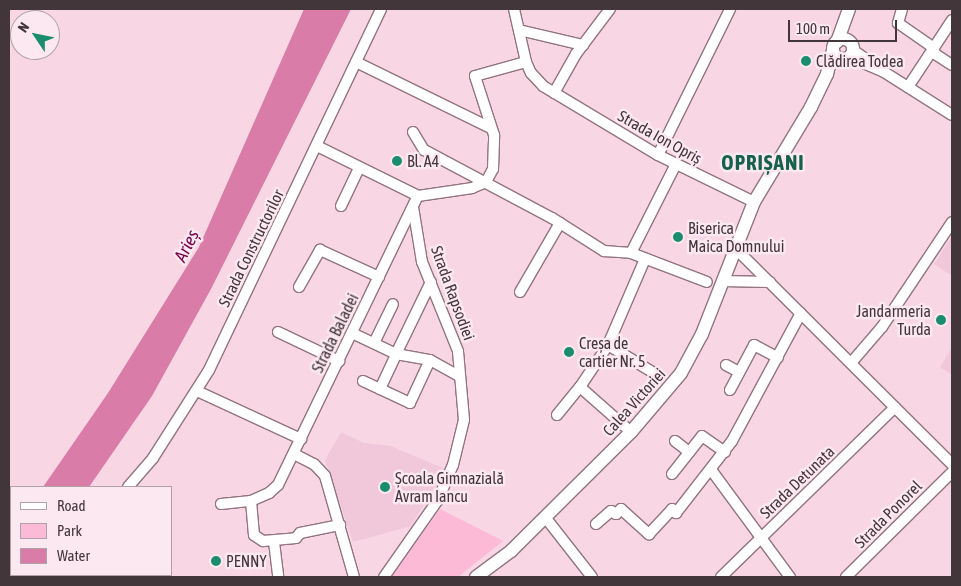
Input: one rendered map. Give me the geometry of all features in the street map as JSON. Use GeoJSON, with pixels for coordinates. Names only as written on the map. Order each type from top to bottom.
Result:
{"type":"FeatureCollection","features":[{"type":"Feature","properties":{"kind":"main road","name":"Calea Victoriei"},"geometry":{"type":"LineString","coordinates":[[476,577],[511,550],[631,432],[682,373],[702,334],[734,247],[754,202],[827,74],[844,50],[851,9]]}},
{"type":"Feature","properties":{"kind":"street","name":"Strada Constructorilor"},"geometry":{"type":"LineString","coordinates":[[129,486],[153,458],[197,391],[317,146],[381,9]]}},
{"type":"Feature","properties":{"kind":"street","name":"Strada Ion Opriș"},"geometry":{"type":"LineString","coordinates":[[514,9],[526,62],[536,81],[658,155],[754,202]]}},
{"type":"Feature","properties":{"kind":"street"},"geometry":{"type":"LineString","coordinates":[[554,93],[583,45],[610,9]]}},
{"type":"Feature","properties":{"kind":"street"},"geometry":{"type":"LineString","coordinates":[[658,155],[730,9]]}},
{"type":"Feature","properties":{"kind":"street"},"geometry":{"type":"LineString","coordinates":[[902,9],[898,23],[952,64]]}},
{"type":"Feature","properties":{"kind":"street"},"geometry":{"type":"LineString","coordinates":[[908,87],[952,20]]}},
{"type":"Feature","properties":{"kind":"street"},"geometry":{"type":"LineString","coordinates":[[519,30],[583,45]]}},
{"type":"Feature","properties":{"kind":"street"},"geometry":{"type":"LineString","coordinates":[[844,50],[884,72],[952,115]]}},
{"type":"Feature","properties":{"kind":"street"},"geometry":{"type":"LineString","coordinates":[[356,62],[492,128]]}},
{"type":"Feature","properties":{"kind":"street"},"geometry":{"type":"LineString","coordinates":[[317,146],[418,196],[472,188],[486,182],[493,169],[492,128],[475,76],[526,62]]}},
{"type":"Feature","properties":{"kind":"street"},"geometry":{"type":"LineString","coordinates":[[413,132],[424,150],[560,223],[604,251],[631,254],[707,282]]}},
{"type":"Feature","properties":{"kind":"street"},"geometry":{"type":"LineString","coordinates":[[631,254],[676,164]]}},
{"type":"Feature","properties":{"kind":"street"},"geometry":{"type":"LineString","coordinates":[[341,206],[359,168]]}},
{"type":"Feature","properties":{"kind":"street","name":"Strada Baladei"},"geometry":{"type":"LineString","coordinates":[[251,501],[274,489],[294,454],[418,196]]}},
{"type":"Feature","properties":{"kind":"street","name":"Strada Rapsodiei"},"geometry":{"type":"LineString","coordinates":[[384,577],[420,530],[453,465],[464,420],[458,351],[422,262],[412,207]]}},
{"type":"Feature","properties":{"kind":"street"},"geometry":{"type":"LineString","coordinates":[[851,363],[882,328],[952,222]]}},
{"type":"Feature","properties":{"kind":"street"},"geometry":{"type":"LineString","coordinates":[[520,292],[560,223]]}},
{"type":"Feature","properties":{"kind":"street"},"geometry":{"type":"LineString","coordinates":[[734,247],[952,464]]}},
{"type":"Feature","properties":{"kind":"street"},"geometry":{"type":"LineString","coordinates":[[299,287],[320,250],[379,277]]}},
{"type":"Feature","properties":{"kind":"street"},"geometry":{"type":"LineString","coordinates":[[557,415],[580,387],[608,345],[645,259]]}},
{"type":"Feature","properties":{"kind":"street"},"geometry":{"type":"LineString","coordinates":[[722,281],[770,282]]}},
{"type":"Feature","properties":{"kind":"street"},"geometry":{"type":"LineString","coordinates":[[380,388],[431,282]]}},
{"type":"Feature","properties":{"kind":"street"},"geometry":{"type":"LineString","coordinates":[[374,343],[393,304]]}},
{"type":"Feature","properties":{"kind":"street"},"geometry":{"type":"LineString","coordinates":[[596,524],[611,511],[616,514],[622,509],[649,534],[672,509],[676,513],[712,471],[725,452],[801,313]]}},
{"type":"Feature","properties":{"kind":"street"},"geometry":{"type":"LineString","coordinates":[[278,332],[339,361]]}},
{"type":"Feature","properties":{"kind":"street"},"geometry":{"type":"LineString","coordinates":[[352,333],[396,354],[430,360],[459,376]]}},
{"type":"Feature","properties":{"kind":"street"},"geometry":{"type":"LineString","coordinates":[[608,345],[659,376]]}},
{"type":"Feature","properties":{"kind":"street"},"geometry":{"type":"LineString","coordinates":[[730,390],[754,345],[778,358]]}},
{"type":"Feature","properties":{"kind":"street"},"geometry":{"type":"LineString","coordinates":[[363,380],[410,403],[430,360]]}},
{"type":"Feature","properties":{"kind":"street"},"geometry":{"type":"LineString","coordinates":[[726,364],[739,372]]}},
{"type":"Feature","properties":{"kind":"street"},"geometry":{"type":"LineString","coordinates":[[580,387],[631,432]]}},
{"type":"Feature","properties":{"kind":"street"},"geometry":{"type":"LineString","coordinates":[[197,391],[301,439]]}},
{"type":"Feature","properties":{"kind":"street","name":"Strada Detunata"},"geometry":{"type":"LineString","coordinates":[[721,577],[895,407]]}},
{"type":"Feature","properties":{"kind":"street"},"geometry":{"type":"LineString","coordinates":[[672,474],[702,436],[725,452]]}},
{"type":"Feature","properties":{"kind":"street"},"geometry":{"type":"LineString","coordinates":[[675,441],[689,452]]}},
{"type":"Feature","properties":{"kind":"street"},"geometry":{"type":"LineString","coordinates":[[294,454],[314,464],[325,476],[354,577]]}},
{"type":"Feature","properties":{"kind":"street"},"geometry":{"type":"LineString","coordinates":[[712,471],[790,577]]}},
{"type":"Feature","properties":{"kind":"street","name":"Strada Ponorel"},"geometry":{"type":"LineString","coordinates":[[846,577],[952,472]]}},
{"type":"Feature","properties":{"kind":"street"},"geometry":{"type":"LineString","coordinates":[[221,504],[251,501],[254,535],[263,541],[274,542],[340,525]]}},
{"type":"Feature","properties":{"kind":"street"},"geometry":{"type":"LineString","coordinates":[[545,517],[592,577]]}},
{"type":"Feature","properties":{"kind":"street"},"geometry":{"type":"LineString","coordinates":[[274,542],[278,577]]}},
{"type":"Feature","properties":{"kind":"shaded area"},"geometry":{"type":"Polygon","coordinates":[[[952,236],[952,276],[934,264],[952,236]]]}},
{"type":"Feature","properties":{"kind":"shaded area"},"geometry":{"type":"Polygon","coordinates":[[[952,347],[952,375],[940,367],[952,347]]]}},
{"type":"Feature","properties":{"kind":"shaded area","name":"Școala Gimnazială Avram Iancu"},"geometry":{"type":"Polygon","coordinates":[[[341,432],[364,443],[391,446],[445,469],[411,526],[353,542],[325,460],[341,432]]]}},
{"type":"Feature","properties":{"kind":"green space"},"geometry":{"type":"Polygon","coordinates":[[[440,509],[503,541],[458,577],[391,577],[440,509]]]}},
{"type":"Feature","properties":{"kind":"water"},"geometry":{"type":"Polygon","coordinates":[[[304,9],[351,9],[211,289],[152,396],[90,486],[44,486],[108,393],[199,247],[304,9]]]}},
{"type":"Feature","properties":{"kind":"water"},"geometry":{"type":"Polygon","coordinates":[[[10,552],[10,576],[20,576],[9,577],[10,552]]]}},
{"type":"Feature","properties":{"kind":"place","name":"Clădirea Todea"},"geometry":{"type":"Point","coordinates":[806,61]}},
{"type":"Feature","properties":{"kind":"place","name":"Bl. A4"},"geometry":{"type":"Point","coordinates":[397,161]}},
{"type":"Feature","properties":{"kind":"place","name":"Biserica Maica Domnului"},"geometry":{"type":"Point","coordinates":[678,237]}},
{"type":"Feature","properties":{"kind":"place","name":"Jandarmeria Turda"},"geometry":{"type":"Point","coordinates":[941,320]}},
{"type":"Feature","properties":{"kind":"place","name":"Creșa de cartier Nr. 5"},"geometry":{"type":"Point","coordinates":[569,352]}},
{"type":"Feature","properties":{"kind":"place","name":"Școala Gimnazială Avram Iancu"},"geometry":{"type":"Point","coordinates":[385,487]}},
{"type":"Feature","properties":{"kind":"place","name":"PENNY"},"geometry":{"type":"Point","coordinates":[216,561]}},
{"type":"Feature","properties":{"kind":"district","name":"OPRIȘANI"},"geometry":{"type":"Point","coordinates":[763,162]}},
{"type":"Feature","properties":{"kind":"water label","name":"Arieș"},"geometry":{"type":"Point","coordinates":[187,246]}}]}
